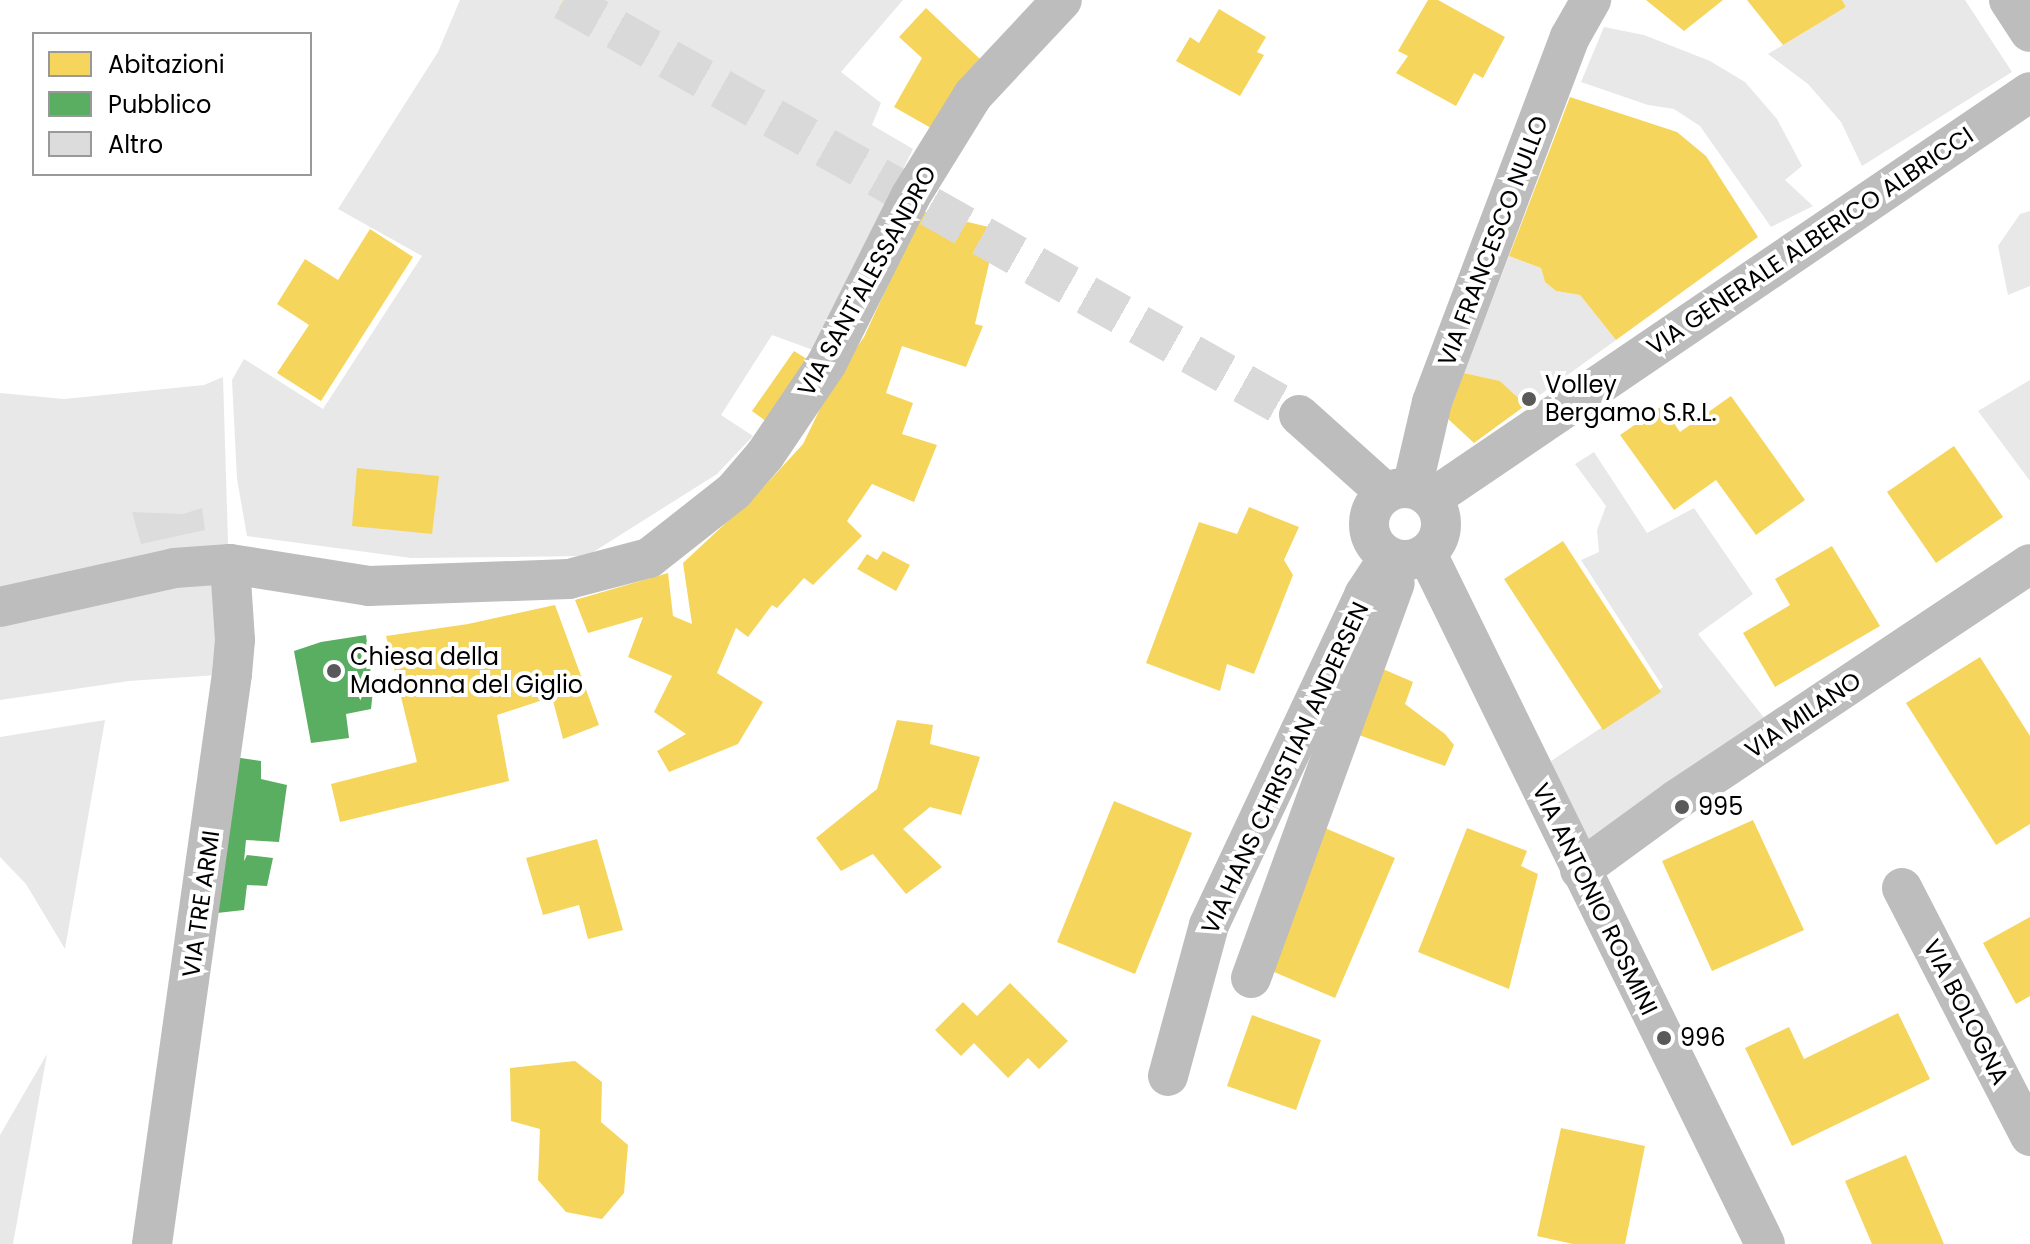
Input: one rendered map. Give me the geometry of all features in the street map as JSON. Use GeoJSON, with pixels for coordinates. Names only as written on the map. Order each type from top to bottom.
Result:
{"type":"FeatureCollection","features":[{"type":"Feature","properties":{"kind":"street","name":"VIA SANT'ALESSANDRO"},"geometry":{"type":"LineString","coordinates":[[0,607],[174,568],[230,564],[369,586],[569,579],[649,558],[734,491],[765,455],[827,363],[910,197],[973,95],[1062,0]]}},
{"type":"Feature","properties":{"kind":"street","name":"VIA FRANCESCO NULLO"},"geometry":{"type":"LineString","coordinates":[[1410,493],[1442,374],[1570,37],[1591,0]]}},
{"type":"Feature","properties":{"kind":"street"},"geometry":{"type":"LineString","coordinates":[[2009,0],[2030,32]]}},
{"type":"Feature","properties":{"kind":"street","name":"VIA GENERALE ALBERICO ALBRICCI"},"geometry":{"type":"LineString","coordinates":[[1410,493],[2030,92]]}},
{"type":"Feature","properties":{"kind":"street"},"geometry":{"type":"LineString","coordinates":[[1299,415],[1410,493],[1440,516],[1441,529],[1435,544],[1406,557],[1377,548],[1369,525],[1376,501],[1410,493]]}},
{"type":"Feature","properties":{"kind":"street"},"geometry":{"type":"LineString","coordinates":[[1251,978],[1406,557]]}},
{"type":"Feature","properties":{"kind":"street","name":"VIA ANTONIO ROSMINI"},"geometry":{"type":"LineString","coordinates":[[1406,557],[1580,870],[1765,1244]]}},
{"type":"Feature","properties":{"kind":"street","name":"VIA HANS CHRISTIAN ANDERSEN"},"geometry":{"type":"LineString","coordinates":[[1168,1076],[1209,925],[1364,595],[1406,557]]}},
{"type":"Feature","properties":{"kind":"street","name":"VIA TRE ARMI"},"geometry":{"type":"LineString","coordinates":[[152,1244],[232,674],[235,640],[230,564]]}},
{"type":"Feature","properties":{"kind":"street","name":"VIA MILANO"},"geometry":{"type":"LineString","coordinates":[[1580,870],[1676,800],[2030,564]]}},
{"type":"Feature","properties":{"kind":"street","name":"VIA BOLOGNA"},"geometry":{"type":"LineString","coordinates":[[1902,888],[2030,1136]]}},
{"type":"Feature","properties":{"kind":"shaded area"},"geometry":{"type":"Polygon","coordinates":[[[460,0],[903,0],[841,72],[881,103],[872,125],[913,149],[813,350],[772,335],[721,415],[753,436],[717,474],[587,556],[411,558],[247,536],[237,479],[232,380],[244,359],[323,409],[422,256],[338,209],[438,52],[460,0]]]}},
{"type":"Feature","properties":{"kind":"shaded area"},"geometry":{"type":"Polygon","coordinates":[[[1842,0],[1965,0],[2012,72],[1862,166],[1841,122],[1808,84],[1768,54],[1846,7],[1842,0]]]}},
{"type":"Feature","properties":{"kind":"shaded area"},"geometry":{"type":"Polygon","coordinates":[[[1604,27],[1644,35],[1710,61],[1745,82],[1777,119],[1802,166],[1785,180],[1813,206],[1771,227],[1700,126],[1674,109],[1648,105],[1581,82],[1604,27]]]}},
{"type":"Feature","properties":{"kind":"shaded area"},"geometry":{"type":"Polygon","coordinates":[[[2030,211],[2030,286],[2008,295],[1998,246],[2020,214],[2030,211]]]}},
{"type":"Feature","properties":{"kind":"shaded area"},"geometry":{"type":"Polygon","coordinates":[[[1509,256],[1541,268],[1545,282],[1556,291],[1580,295],[1616,340],[1526,405],[1500,381],[1464,373],[1509,256]]]}},
{"type":"Feature","properties":{"kind":"shaded area"},"geometry":{"type":"Polygon","coordinates":[[[223,377],[232,674],[129,681],[0,700],[0,393],[64,399],[204,385],[223,377]]]}},
{"type":"Feature","properties":{"kind":"shaded area"},"geometry":{"type":"Polygon","coordinates":[[[2030,380],[2030,481],[1978,411],[2030,380]]]}},
{"type":"Feature","properties":{"kind":"shaded area"},"geometry":{"type":"Polygon","coordinates":[[[1594,452],[1647,533],[1694,508],[1753,594],[1698,634],[1769,724],[1586,851],[1551,761],[1663,687],[1581,560],[1599,552],[1597,530],[1606,506],[1575,464],[1594,452]]]}},
{"type":"Feature","properties":{"kind":"shaded area"},"geometry":{"type":"Polygon","coordinates":[[[105,720],[65,949],[26,884],[0,857],[0,737],[105,720]]]}},
{"type":"Feature","properties":{"kind":"shaded area"},"geometry":{"type":"Polygon","coordinates":[[[47,1054],[13,1244],[0,1244],[0,1135],[47,1054]]]}},
{"type":"Feature","properties":{"kind":"building: Abitazioni"},"geometry":{"type":"Polygon","coordinates":[[[564,0],[598,0],[582,24],[559,8],[564,0]]]}},
{"type":"Feature","properties":{"kind":"building: Abitazioni"},"geometry":{"type":"Polygon","coordinates":[[[1428,0],[1438,0],[1505,37],[1483,78],[1474,73],[1456,106],[1396,73],[1408,56],[1398,51],[1428,0]]]}},
{"type":"Feature","properties":{"kind":"building: Abitazioni"},"geometry":{"type":"Polygon","coordinates":[[[1646,0],[1723,0],[1684,31],[1646,0]]]}},
{"type":"Feature","properties":{"kind":"building: Abitazioni"},"geometry":{"type":"Polygon","coordinates":[[[1747,0],[1842,0],[1846,7],[1783,45],[1747,0]]]}},
{"type":"Feature","properties":{"kind":"building: Abitazioni"},"geometry":{"type":"Polygon","coordinates":[[[926,8],[980,59],[931,128],[894,107],[922,58],[899,37],[926,8]]]}},
{"type":"Feature","properties":{"kind":"building: Abitazioni"},"geometry":{"type":"Polygon","coordinates":[[[1219,9],[1266,37],[1257,52],[1264,55],[1240,96],[1176,61],[1190,37],[1199,43],[1219,9]]]}},
{"type":"Feature","properties":{"kind":"building: Abitazioni"},"geometry":{"type":"Polygon","coordinates":[[[1570,97],[1677,132],[1706,156],[1758,237],[1616,340],[1580,295],[1556,291],[1545,282],[1541,268],[1509,256],[1570,97]]]}},
{"type":"Feature","properties":{"kind":"building: Abitazioni"},"geometry":{"type":"Polygon","coordinates":[[[922,211],[997,229],[975,324],[983,326],[966,367],[902,346],[886,393],[913,403],[902,434],[937,445],[914,502],[872,484],[847,521],[862,536],[813,585],[804,578],[777,608],[772,605],[748,637],[736,628],[717,673],[763,702],[738,744],[669,772],[657,751],[686,734],[654,712],[672,676],[628,657],[643,617],[588,633],[575,600],[668,573],[673,616],[692,624],[683,563],[759,492],[803,444],[834,380],[864,337],[922,211]]]}},
{"type":"Feature","properties":{"kind":"building: Abitazioni"},"geometry":{"type":"Polygon","coordinates":[[[370,229],[413,257],[321,401],[277,373],[309,325],[277,304],[305,259],[338,280],[370,229]]]}},
{"type":"Feature","properties":{"kind":"building: Abitazioni"},"geometry":{"type":"Polygon","coordinates":[[[794,351],[810,361],[770,424],[752,411],[794,351]]]}},
{"type":"Feature","properties":{"kind":"building: Abitazioni"},"geometry":{"type":"Polygon","coordinates":[[[1464,373],[1500,381],[1526,405],[1474,443],[1447,418],[1464,373]]]}},
{"type":"Feature","properties":{"kind":"building: Abitazioni"},"geometry":{"type":"Polygon","coordinates":[[[1731,396],[1805,500],[1756,535],[1716,480],[1674,510],[1620,435],[1662,406],[1680,432],[1731,396]]]}},
{"type":"Feature","properties":{"kind":"building: Abitazioni"},"geometry":{"type":"Polygon","coordinates":[[[1954,446],[2003,517],[1936,563],[1887,492],[1954,446]]]}},
{"type":"Feature","properties":{"kind":"building: Abitazioni"},"geometry":{"type":"Polygon","coordinates":[[[357,468],[439,476],[432,534],[352,526],[357,468]]]}},
{"type":"Feature","properties":{"kind":"building: Abitazioni"},"geometry":{"type":"Polygon","coordinates":[[[1249,507],[1299,527],[1284,560],[1293,575],[1254,674],[1227,664],[1220,691],[1146,663],[1199,522],[1237,534],[1249,507]]]}},
{"type":"Feature","properties":{"kind":"building: Abitazioni"},"geometry":{"type":"Polygon","coordinates":[[[1563,541],[1661,692],[1603,730],[1504,579],[1563,541]]]}},
{"type":"Feature","properties":{"kind":"building: Abitazioni"},"geometry":{"type":"Polygon","coordinates":[[[1832,546],[1880,626],[1775,687],[1743,633],[1790,605],[1775,579],[1832,546]]]}},
{"type":"Feature","properties":{"kind":"building: Abitazioni"},"geometry":{"type":"Polygon","coordinates":[[[883,551],[910,565],[896,591],[857,569],[867,554],[877,560],[883,551]]]}},
{"type":"Feature","properties":{"kind":"building: Abitazioni"},"geometry":{"type":"Polygon","coordinates":[[[555,605],[599,725],[563,739],[552,697],[497,715],[509,781],[340,822],[331,784],[417,762],[386,636],[468,624],[555,605]]]}},
{"type":"Feature","properties":{"kind":"building: Abitazioni"},"geometry":{"type":"Polygon","coordinates":[[[1980,657],[2030,736],[2030,824],[1996,845],[1906,703],[1980,657]]]}},
{"type":"Feature","properties":{"kind":"building: Abitazioni"},"geometry":{"type":"Polygon","coordinates":[[[1383,669],[1413,682],[1405,704],[1445,734],[1454,745],[1445,766],[1359,735],[1383,669]]]}},
{"type":"Feature","properties":{"kind":"building: Abitazioni"},"geometry":{"type":"Polygon","coordinates":[[[897,720],[933,725],[930,744],[980,757],[961,815],[930,807],[903,829],[942,867],[906,894],[873,854],[841,871],[816,838],[877,789],[897,720]]]}},
{"type":"Feature","properties":{"kind":"building: Abitazioni"},"geometry":{"type":"Polygon","coordinates":[[[1114,801],[1192,833],[1135,974],[1057,942],[1114,801]]]}},
{"type":"Feature","properties":{"kind":"building: Abitazioni"},"geometry":{"type":"Polygon","coordinates":[[[1753,820],[1804,930],[1712,971],[1662,861],[1753,820]]]}},
{"type":"Feature","properties":{"kind":"building: Abitazioni"},"geometry":{"type":"Polygon","coordinates":[[[1325,828],[1395,858],[1335,998],[1265,968],[1325,828]]]}},
{"type":"Feature","properties":{"kind":"building: Abitazioni"},"geometry":{"type":"Polygon","coordinates":[[[1467,828],[1527,851],[1521,866],[1538,874],[1509,989],[1418,952],[1467,828]]]}},
{"type":"Feature","properties":{"kind":"building: Abitazioni"},"geometry":{"type":"Polygon","coordinates":[[[597,839],[623,930],[588,939],[579,905],[543,915],[526,858],[597,839]]]}},
{"type":"Feature","properties":{"kind":"building: Abitazioni"},"geometry":{"type":"Polygon","coordinates":[[[2030,917],[2030,996],[2016,1004],[1983,943],[2030,917]]]}},
{"type":"Feature","properties":{"kind":"building: Abitazioni"},"geometry":{"type":"Polygon","coordinates":[[[1010,983],[1068,1041],[1039,1069],[1028,1058],[1008,1078],[974,1043],[961,1056],[935,1030],[963,1002],[977,1016],[1010,983]]]}},
{"type":"Feature","properties":{"kind":"building: Abitazioni"},"geometry":{"type":"Polygon","coordinates":[[[1898,1013],[1930,1079],[1792,1146],[1745,1048],[1789,1027],[1804,1059],[1898,1013]]]}},
{"type":"Feature","properties":{"kind":"building: Abitazioni"},"geometry":{"type":"Polygon","coordinates":[[[1252,1015],[1321,1040],[1296,1110],[1227,1086],[1252,1015]]]}},
{"type":"Feature","properties":{"kind":"building: Abitazioni"},"geometry":{"type":"Polygon","coordinates":[[[575,1061],[602,1082],[601,1122],[628,1145],[624,1193],[602,1219],[566,1212],[538,1180],[540,1129],[511,1121],[510,1068],[575,1061]]]}},
{"type":"Feature","properties":{"kind":"building: Abitazioni"},"geometry":{"type":"Polygon","coordinates":[[[1561,1128],[1645,1146],[1625,1244],[1573,1244],[1537,1236],[1561,1128]]]}},
{"type":"Feature","properties":{"kind":"building: Abitazioni"},"geometry":{"type":"Polygon","coordinates":[[[1906,1155],[1944,1244],[1872,1244],[1845,1181],[1906,1155]]]}},
{"type":"Feature","properties":{"kind":"building: Pubblico","name":"Chiesa della Madonna del Giglio"},"geometry":{"type":"Polygon","coordinates":[[[366,635],[373,691],[371,709],[346,714],[349,738],[311,743],[294,651],[321,642],[366,635]]]}},
{"type":"Feature","properties":{"kind":"building: Pubblico"},"geometry":{"type":"Polygon","coordinates":[[[234,757],[261,761],[261,779],[287,785],[279,842],[246,840],[244,861],[247,855],[273,858],[267,886],[247,885],[244,910],[217,913],[234,757]]]}},
{"type":"Feature","properties":{"kind":"building: Altro"},"geometry":{"type":"Polygon","coordinates":[[[202,508],[205,530],[141,544],[132,512],[183,514],[202,508]]]}},
{"type":"Feature","properties":{"kind":"tunnel"},"geometry":{"type":"LineString","coordinates":[[564,0],[1299,415]]}},
{"type":"Feature","properties":{"kind":"place","name":"Volley Bergamo S.R.L."},"geometry":{"type":"Point","coordinates":[1529,399]}},
{"type":"Feature","properties":{"kind":"place","name":"Chiesa della Madonna del Giglio"},"geometry":{"type":"Point","coordinates":[334,671]}},
{"type":"Feature","properties":{"kind":"place","name":"995"},"geometry":{"type":"Point","coordinates":[1682,807]}},
{"type":"Feature","properties":{"kind":"place","name":"996"},"geometry":{"type":"Point","coordinates":[1664,1038]}}]}
